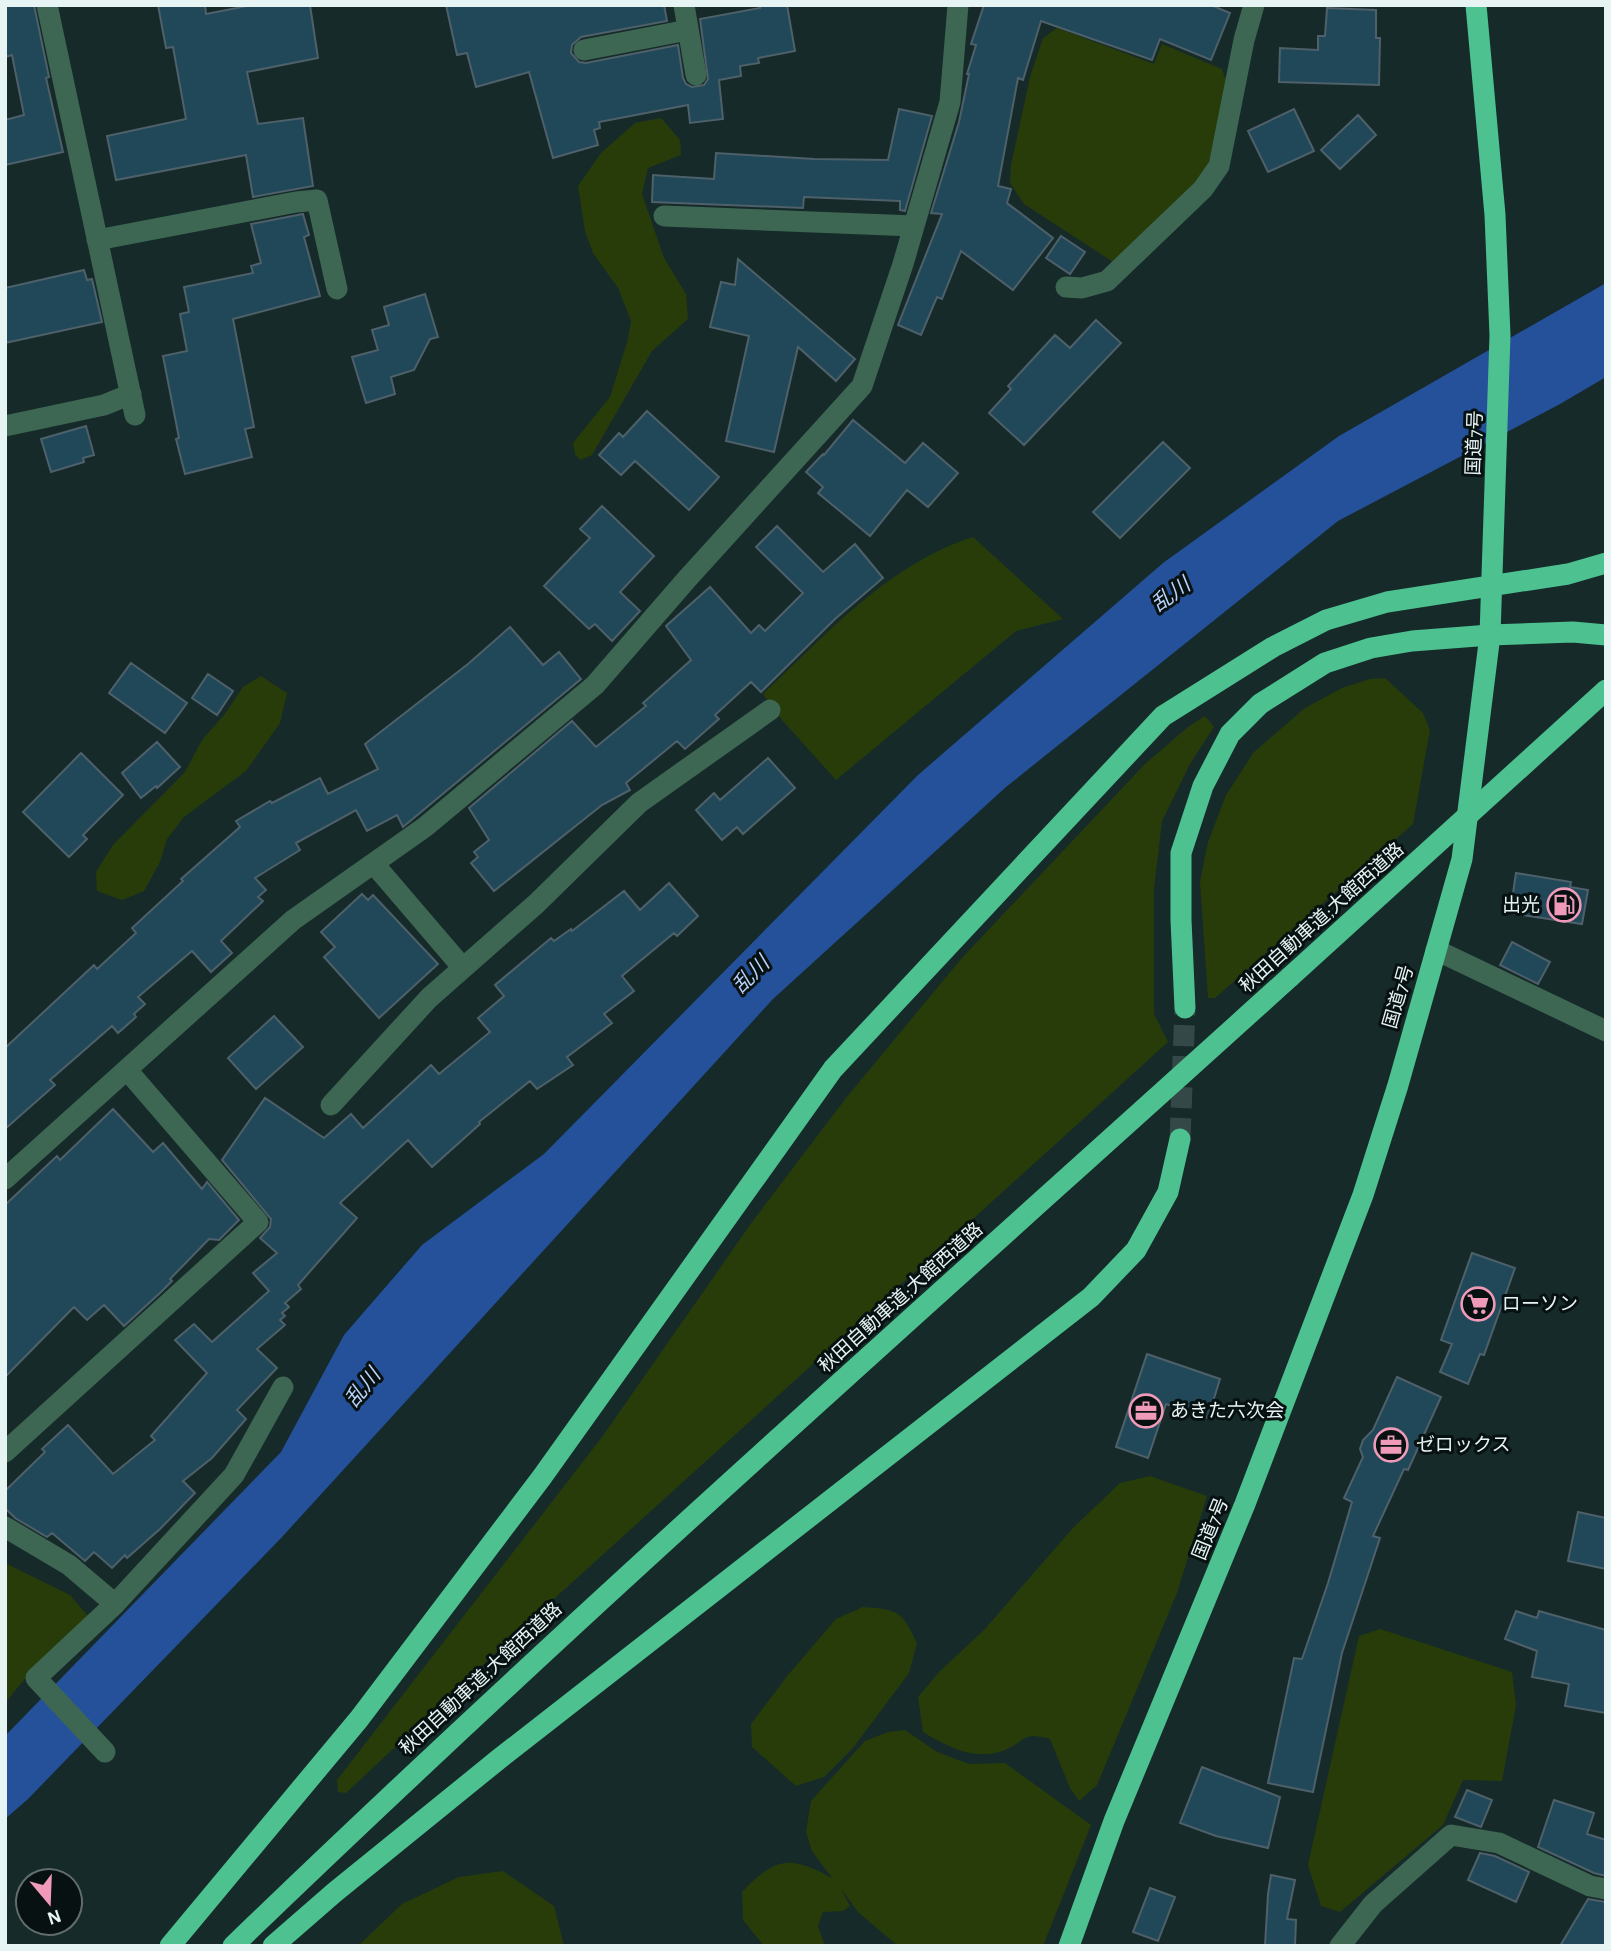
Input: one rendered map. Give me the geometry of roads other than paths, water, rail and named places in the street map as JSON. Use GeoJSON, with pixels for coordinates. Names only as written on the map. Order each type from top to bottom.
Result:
{"type":"FeatureCollection","features":[{"type":"Feature","properties":{"kind":"highway","name":"国道7号"},"geometry":{"type":"LineString","coordinates":[[1069,1946],[1114,1821],[1245,1504],[1363,1195],[1398,1085],[1462,859],[1490,635],[1500,335],[1495,215],[1476,5]]}},
{"type":"Feature","properties":{"kind":"highway"},"geometry":{"type":"LineString","coordinates":[[170,1946],[359,1719],[542,1477],[833,1069],[1163,716],[1263,653],[1326,620],[1387,602],[1568,574],[1606,562]]}},
{"type":"Feature","properties":{"kind":"highway"},"geometry":{"type":"LineString","coordinates":[[1185,1009],[1181,853],[1203,786],[1230,734],[1260,704],[1325,663],[1371,648],[1490,635],[1573,632],[1606,635]]}},
{"type":"Feature","properties":{"kind":"highway","name":"秋田自動車道;大館西道路"},"geometry":{"type":"LineString","coordinates":[[233,1946],[406,1779],[610,1591],[1606,690]]}},
{"type":"Feature","properties":{"kind":"highway"},"geometry":{"type":"LineString","coordinates":[[273,1946],[499,1759],[1091,1297],[1136,1250],[1168,1192],[1180,1139]]}},
{"type":"Feature","properties":{"kind":"street"},"geometry":{"type":"LineString","coordinates":[[5,426],[104,405],[133,404],[47,5]]}},
{"type":"Feature","properties":{"kind":"street"},"geometry":{"type":"LineString","coordinates":[[684,5],[696,75]]}},
{"type":"Feature","properties":{"kind":"street"},"geometry":{"type":"LineString","coordinates":[[5,1179],[293,920],[425,827],[595,685],[862,386],[914,226],[950,102],[958,5]]}},
{"type":"Feature","properties":{"kind":"street"},"geometry":{"type":"LineString","coordinates":[[1066,287],[1082,288],[1107,281],[1203,189],[1219,166],[1244,40],[1254,5]]}},
{"type":"Feature","properties":{"kind":"street"},"geometry":{"type":"LineString","coordinates":[[584,50],[688,30]]}},
{"type":"Feature","properties":{"kind":"street"},"geometry":{"type":"LineString","coordinates":[[97,240],[296,202],[317,201],[337,289]]}},
{"type":"Feature","properties":{"kind":"street"},"geometry":{"type":"LineString","coordinates":[[664,216],[914,226]]}},
{"type":"Feature","properties":{"kind":"street"},"geometry":{"type":"LineString","coordinates":[[331,1105],[429,998],[536,904],[639,803],[770,709]]}},
{"type":"Feature","properties":{"kind":"street"},"geometry":{"type":"LineString","coordinates":[[374,864],[463,968]]}},
{"type":"Feature","properties":{"kind":"street"},"geometry":{"type":"LineString","coordinates":[[1436,950],[1606,1031]]}},
{"type":"Feature","properties":{"kind":"street"},"geometry":{"type":"LineString","coordinates":[[5,1452],[258,1222],[127,1070]]}},
{"type":"Feature","properties":{"kind":"street"},"geometry":{"type":"LineString","coordinates":[[105,1752],[36,1678],[115,1604],[234,1475],[283,1387]]}},
{"type":"Feature","properties":{"kind":"street"},"geometry":{"type":"LineString","coordinates":[[5,1527],[69,1565],[115,1604]]}},
{"type":"Feature","properties":{"kind":"street"},"geometry":{"type":"LineString","coordinates":[[1340,1946],[1374,1904],[1451,1835],[1499,1843],[1590,1886],[1606,1889]]}},
{"type":"Feature","properties":{"kind":"water","name":"乱川"},"geometry":{"type":"Polygon","coordinates":[[[1606,283],[1606,377],[1338,521],[1006,787],[773,999],[282,1537],[28,1799],[5,1819],[5,1736],[281,1452],[344,1335],[422,1245],[544,1154],[918,775],[1163,563],[1339,436],[1606,283]]]}},
{"type":"Feature","properties":{"kind":"tunnel"},"geometry":{"type":"LineString","coordinates":[[1180,1139],[1185,1008]]}},
{"type":"Feature","properties":{"kind":"place","name":"出光"},"geometry":{"type":"Point","coordinates":[1564,905]}},
{"type":"Feature","properties":{"kind":"place","name":"ローソン"},"geometry":{"type":"Point","coordinates":[1478,1304]}},
{"type":"Feature","properties":{"kind":"place","name":"あきた六次会"},"geometry":{"type":"Point","coordinates":[1146,1411]}},
{"type":"Feature","properties":{"kind":"place","name":"ゼロックス"},"geometry":{"type":"Point","coordinates":[1391,1445]}}]}
